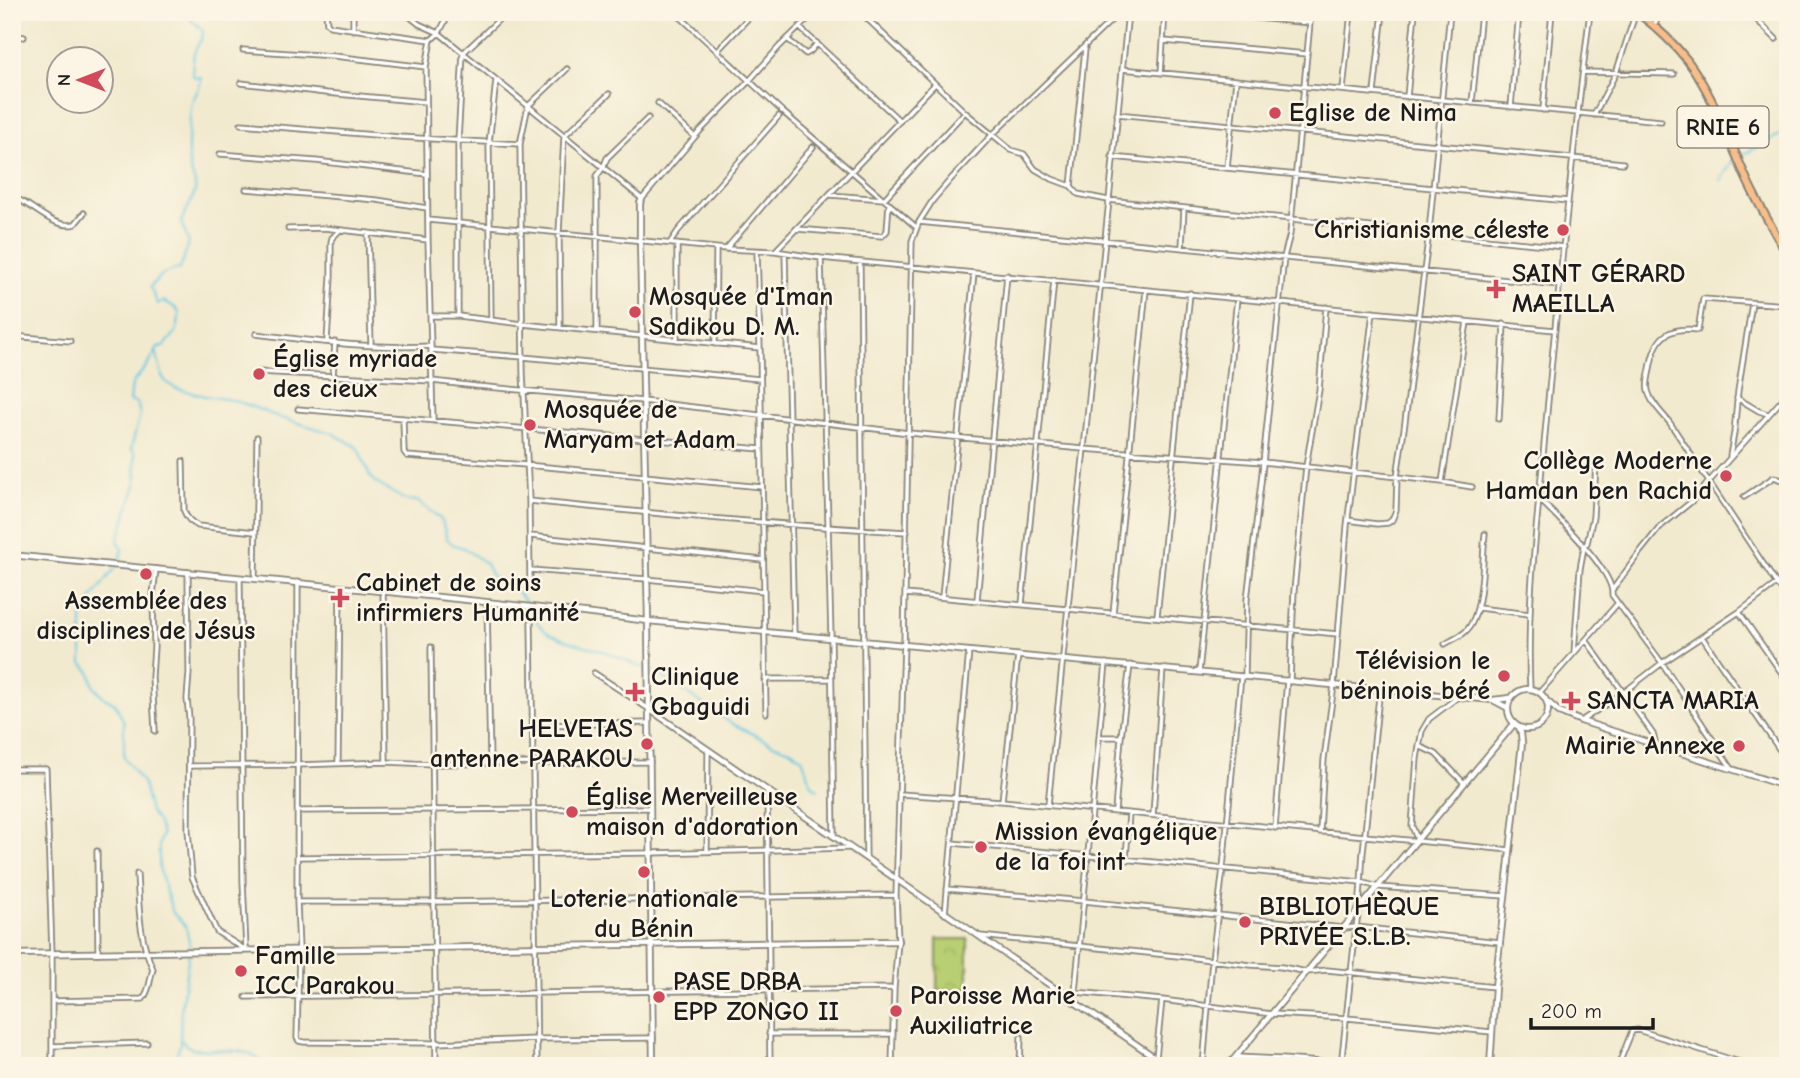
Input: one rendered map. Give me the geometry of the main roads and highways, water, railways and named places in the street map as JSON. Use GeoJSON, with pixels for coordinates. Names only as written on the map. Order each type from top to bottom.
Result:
{"type":"FeatureCollection","features":[{"type":"Feature","properties":{"kind":"main road","name":"RNIE 6"},"geometry":{"type":"LineString","coordinates":[[1637,12],[1686,59],[1709,96],[1754,195],[1788,256]]}},
{"type":"Feature","properties":{"kind":"waterway"},"geometry":{"type":"LineString","coordinates":[[119,563],[122,550],[118,541],[136,485],[135,453],[131,449],[140,414],[137,403],[130,401],[132,384],[159,346],[163,347],[174,335],[178,323],[179,312],[163,301],[158,304],[150,287],[163,275],[180,269],[189,243],[181,221],[195,191],[189,162],[188,138],[191,104],[201,77],[195,78],[192,74],[193,57],[203,30],[191,20],[190,12]]}},
{"type":"Feature","properties":{"kind":"waterway"},"geometry":{"type":"LineString","coordinates":[[1741,155],[1788,133]]}},
{"type":"Feature","properties":{"kind":"waterway"},"geometry":{"type":"LineString","coordinates":[[1720,181],[1733,160]]}},
{"type":"Feature","properties":{"kind":"waterway"},"geometry":{"type":"LineString","coordinates":[[156,351],[162,376],[175,388],[248,405],[332,433],[354,445],[370,476],[378,484],[405,500],[417,501],[437,516],[442,521],[447,539],[481,560],[492,576],[517,592],[540,626],[548,633],[644,668]]}},
{"type":"Feature","properties":{"kind":"waterway"},"geometry":{"type":"LineString","coordinates":[[115,568],[89,602],[82,619],[82,663],[90,672],[94,687],[106,699],[115,703],[124,722],[124,757],[143,784],[150,812],[162,834],[159,867],[173,913],[186,927],[190,946],[181,1010],[180,1045],[172,1066]]}},
{"type":"Feature","properties":{"kind":"waterway"},"geometry":{"type":"LineString","coordinates":[[654,671],[731,723],[791,750],[802,758],[812,785],[818,790]]}},
{"type":"Feature","properties":{"kind":"waterway"},"geometry":{"type":"LineString","coordinates":[[181,1040],[193,1049],[248,1053],[271,1066]]}},
{"type":"Feature","properties":{"kind":"place","name":"Eglise de Nima"},"geometry":{"type":"Point","coordinates":[1275,113]}},
{"type":"Feature","properties":{"kind":"place","name":"Christianisme céleste"},"geometry":{"type":"Point","coordinates":[1563,230]}},
{"type":"Feature","properties":{"kind":"place","name":"SAINT GÉRARD MAEILLA"},"geometry":{"type":"Point","coordinates":[1496,289]}},
{"type":"Feature","properties":{"kind":"place","name":"Mosquée d'Iman Sadikou D. M."},"geometry":{"type":"Point","coordinates":[635,312]}},
{"type":"Feature","properties":{"kind":"place","name":"Église myriade des cieux"},"geometry":{"type":"Point","coordinates":[259,374]}},
{"type":"Feature","properties":{"kind":"place","name":"Mosquée de Maryam et Adam"},"geometry":{"type":"Point","coordinates":[530,425]}},
{"type":"Feature","properties":{"kind":"place","name":"Collège Moderne Hamdan ben Rachid"},"geometry":{"type":"Point","coordinates":[1726,476]}},
{"type":"Feature","properties":{"kind":"place","name":"Assemblée des disciplines de Jésus"},"geometry":{"type":"Point","coordinates":[146,574]}},
{"type":"Feature","properties":{"kind":"place","name":"Cabinet de soins infirmiers Humanité"},"geometry":{"type":"Point","coordinates":[340,598]}},
{"type":"Feature","properties":{"kind":"place","name":"Télévision le béninois béré"},"geometry":{"type":"Point","coordinates":[1504,676]}},
{"type":"Feature","properties":{"kind":"place","name":"Clinique Gbaguidi"},"geometry":{"type":"Point","coordinates":[635,692]}},
{"type":"Feature","properties":{"kind":"place","name":"SANCTA MARIA"},"geometry":{"type":"Point","coordinates":[1571,701]}},
{"type":"Feature","properties":{"kind":"place","name":"HELVETAS antenne PARAKOU"},"geometry":{"type":"Point","coordinates":[647,744]}},
{"type":"Feature","properties":{"kind":"place","name":"Mairie Annexe"},"geometry":{"type":"Point","coordinates":[1739,746]}},
{"type":"Feature","properties":{"kind":"place","name":"Église Merveilleuse maison d'adoration"},"geometry":{"type":"Point","coordinates":[572,812]}},
{"type":"Feature","properties":{"kind":"place","name":"Mission évangélique de la foi int"},"geometry":{"type":"Point","coordinates":[981,847]}},
{"type":"Feature","properties":{"kind":"place","name":"Loterie nationale du Bénin"},"geometry":{"type":"Point","coordinates":[644,872]}},
{"type":"Feature","properties":{"kind":"place","name":"BIBLIOTHÈQUE PRIVÉE S.L.B."},"geometry":{"type":"Point","coordinates":[1245,922]}},
{"type":"Feature","properties":{"kind":"place","name":"Famille ICC Parakou"},"geometry":{"type":"Point","coordinates":[241,971]}},
{"type":"Feature","properties":{"kind":"place","name":"PASE DRBA EPP ZONGO II"},"geometry":{"type":"Point","coordinates":[659,997]}},
{"type":"Feature","properties":{"kind":"place","name":"Paroisse Marie Auxiliatrice"},"geometry":{"type":"Point","coordinates":[896,1011]}}]}
